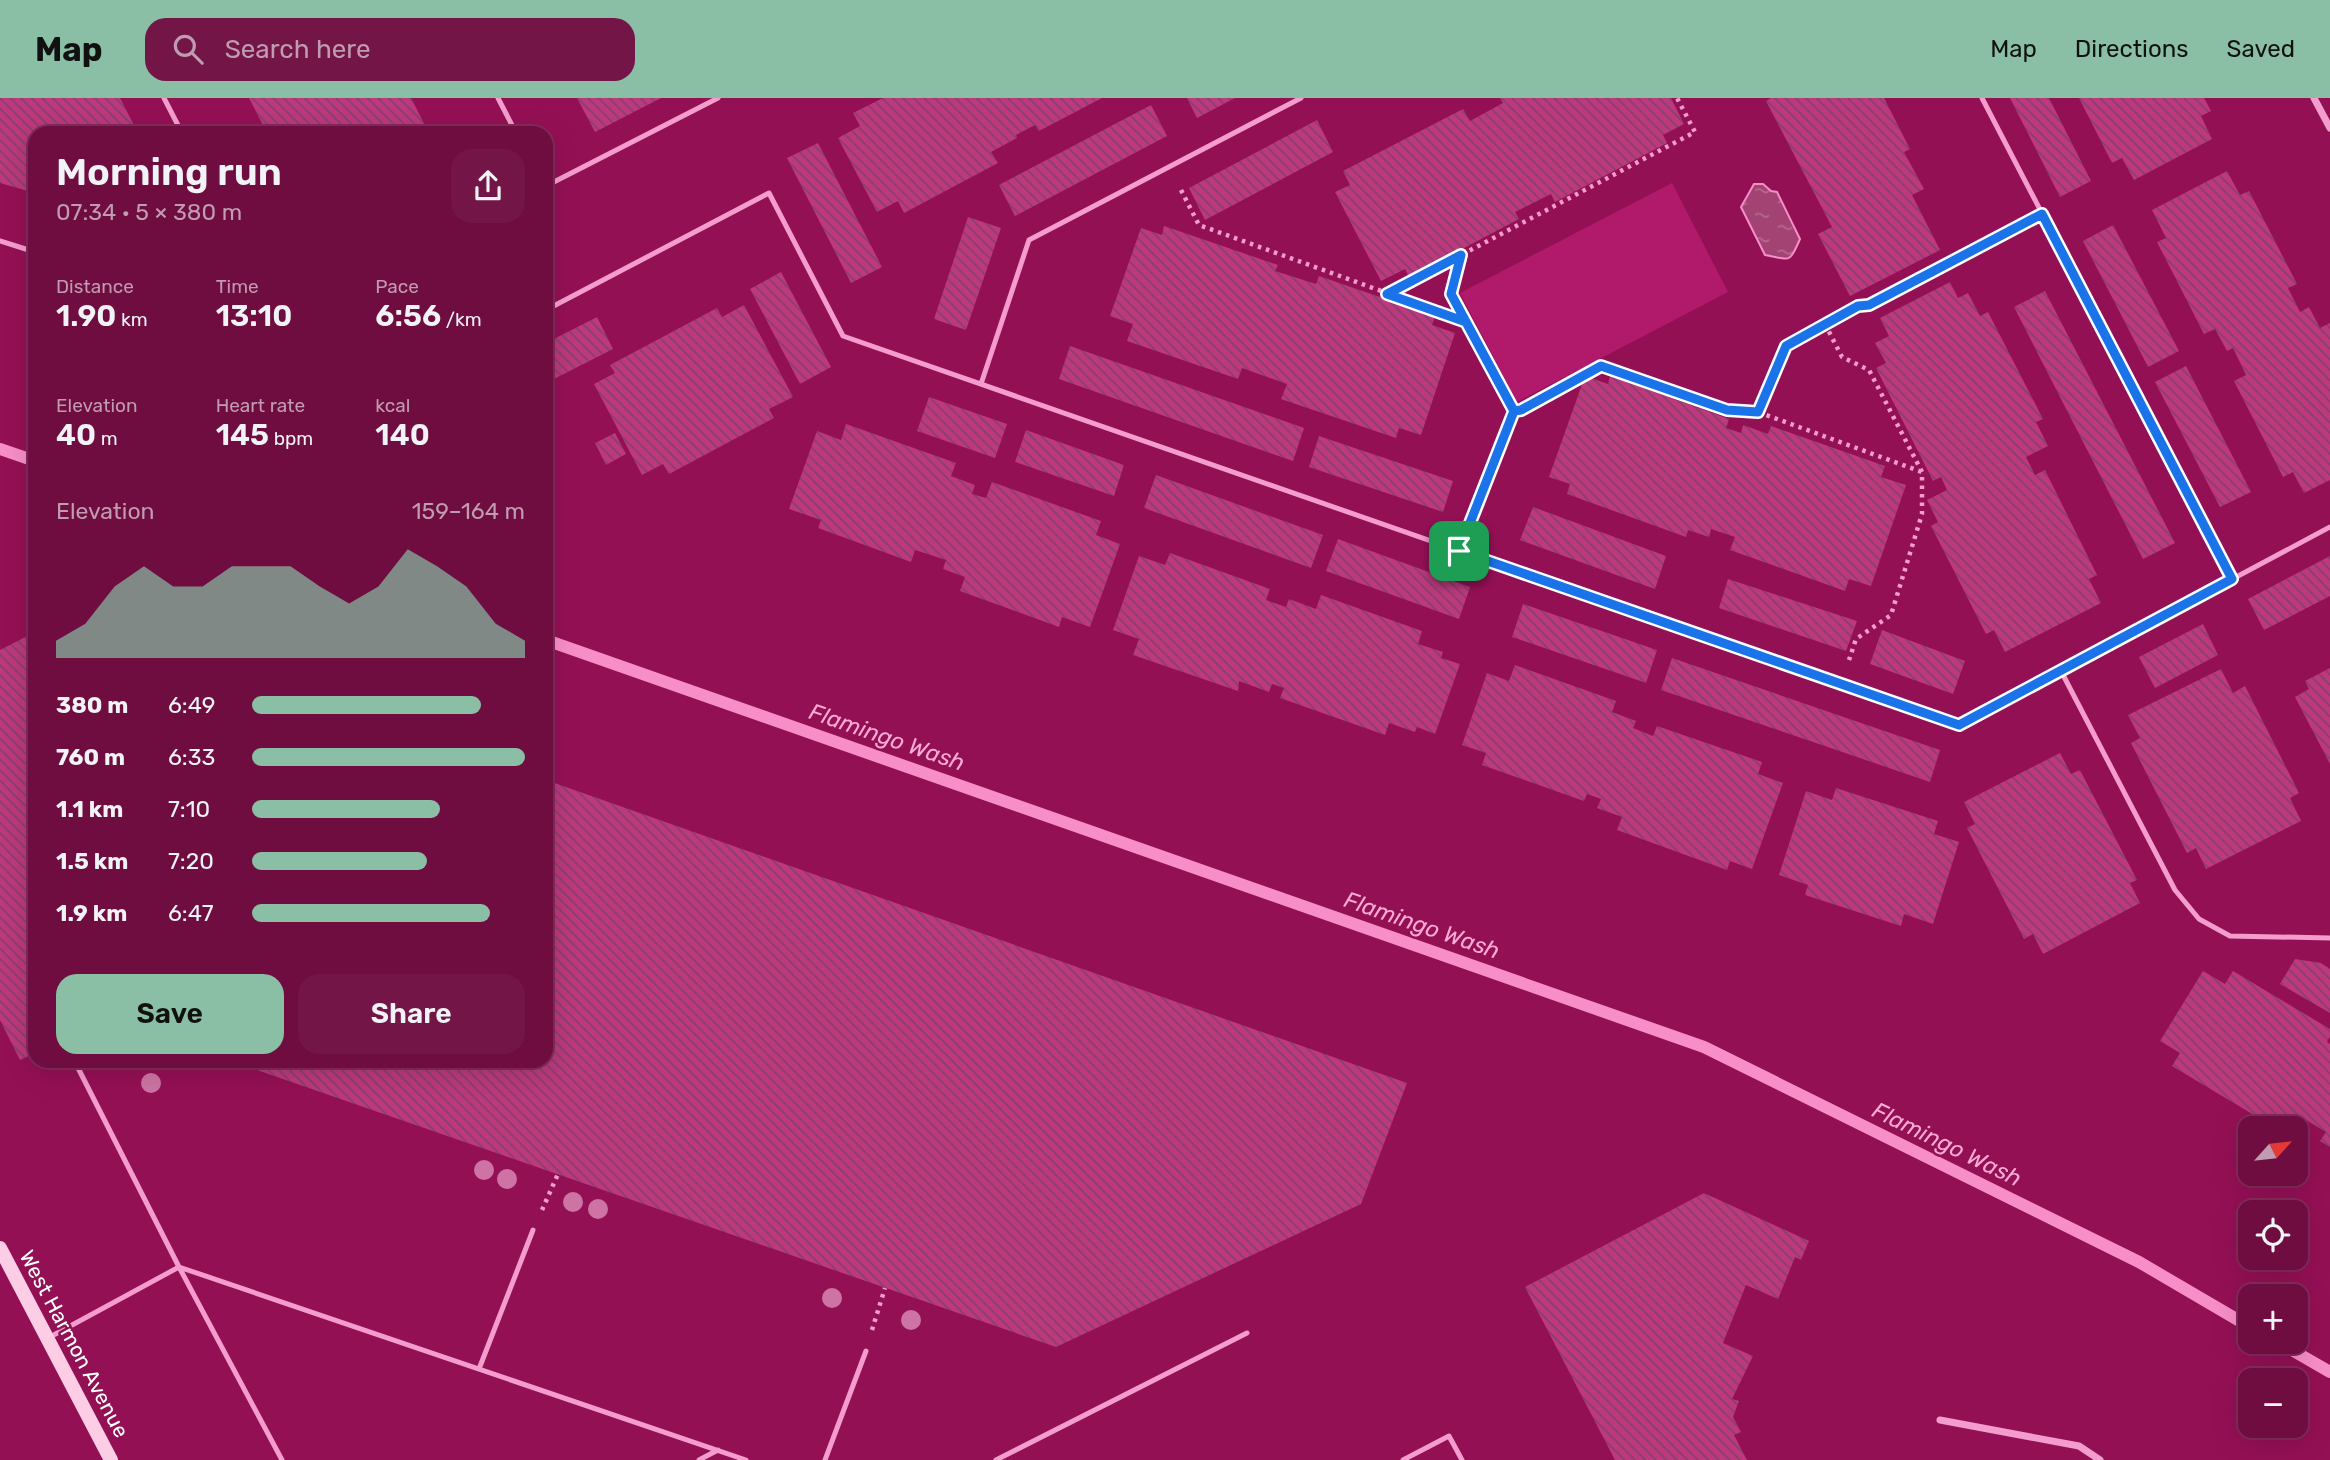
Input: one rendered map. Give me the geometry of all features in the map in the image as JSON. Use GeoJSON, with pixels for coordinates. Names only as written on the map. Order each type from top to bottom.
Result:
{"type":"FeatureCollection","features":[{"type":"Feature","properties":{"kind":"main road","name":"West Harmon Avenue"},"geometry":{"type":"LineString","coordinates":[[0,1248],[111,1460]]}},
{"type":"Feature","properties":{"kind":"street"},"geometry":{"type":"LineString","coordinates":[[2314,98],[2330,128]]}},
{"type":"Feature","properties":{"kind":"street"},"geometry":{"type":"LineString","coordinates":[[1940,1420],[2079,1446],[2100,1460]]}},
{"type":"Feature","properties":{"kind":"lane"},"geometry":{"type":"LineString","coordinates":[[164,98],[178,126]]}},
{"type":"Feature","properties":{"kind":"lane"},"geometry":{"type":"LineString","coordinates":[[498,98],[512,126]]}},
{"type":"Feature","properties":{"kind":"lane"},"geometry":{"type":"LineString","coordinates":[[553,182],[718,98]]}},
{"type":"Feature","properties":{"kind":"lane"},"geometry":{"type":"LineString","coordinates":[[981,384],[1029,240],[1301,98]]}},
{"type":"Feature","properties":{"kind":"lane"},"geometry":{"type":"LineString","coordinates":[[1982,98],[2232,579]]}},
{"type":"Feature","properties":{"kind":"lane"},"geometry":{"type":"LineString","coordinates":[[553,306],[769,193],[843,336],[1959,725],[2330,527]]}},
{"type":"Feature","properties":{"kind":"lane"},"geometry":{"type":"LineString","coordinates":[[0,241],[28,250]]}},
{"type":"Feature","properties":{"kind":"lane"},"geometry":{"type":"LineString","coordinates":[[2061,671],[2175,890],[2199,919],[2230,936],[2330,938]]}},
{"type":"Feature","properties":{"kind":"lane"},"geometry":{"type":"LineString","coordinates":[[78,1068],[179,1267],[282,1460]]}},
{"type":"Feature","properties":{"kind":"lane"},"geometry":{"type":"LineString","coordinates":[[479,1368],[533,1230]]}},
{"type":"Feature","properties":{"kind":"lane"},"geometry":{"type":"LineString","coordinates":[[47,1338],[179,1267],[746,1460]]}},
{"type":"Feature","properties":{"kind":"lane"},"geometry":{"type":"LineString","coordinates":[[996,1460],[1247,1333]]}},
{"type":"Feature","properties":{"kind":"lane"},"geometry":{"type":"LineString","coordinates":[[825,1460],[866,1351]]}},
{"type":"Feature","properties":{"kind":"lane"},"geometry":{"type":"LineString","coordinates":[[1403,1460],[1449,1436],[1462,1460]]}},
{"type":"Feature","properties":{"kind":"lane"},"geometry":{"type":"LineString","coordinates":[[699,1460],[718,1450]]}},
{"type":"Feature","properties":{"kind":"path"},"geometry":{"type":"LineString","coordinates":[[1387,294],[1695,132],[1677,98]]}},
{"type":"Feature","properties":{"kind":"path"},"geometry":{"type":"LineString","coordinates":[[1169,167],[1199,225],[1466,322]]}},
{"type":"Feature","properties":{"kind":"path"},"geometry":{"type":"LineString","coordinates":[[1758,412],[1786,346],[1858,306],[1869,305],[2042,214]]}},
{"type":"Feature","properties":{"kind":"path"},"geometry":{"type":"LineString","coordinates":[[1459,551],[1514,411],[1451,294],[1461,255]]}},
{"type":"Feature","properties":{"kind":"path"},"geometry":{"type":"LineString","coordinates":[[1825,324],[1842,357],[1869,370],[1922,472],[1922,514],[1891,615],[1856,639],[1841,684]]}},
{"type":"Feature","properties":{"kind":"path"},"geometry":{"type":"LineString","coordinates":[[1514,411],[1521,410],[1601,366],[1727,410],[1758,412],[1922,472]]}},
{"type":"Feature","properties":{"kind":"path"},"geometry":{"type":"LineString","coordinates":[[533,1230],[558,1174]]}},
{"type":"Feature","properties":{"kind":"path"},"geometry":{"type":"LineString","coordinates":[[866,1351],[885,1287]]}},
{"type":"Feature","properties":{"kind":"shaded area"},"geometry":{"type":"Polygon","coordinates":[[[1672,183],[1728,292],[1517,402],[1460,293],[1672,183]]]}},
{"type":"Feature","properties":{"kind":"water"},"geometry":{"type":"Polygon","coordinates":[[[1754,184],[1763,184],[1771,191],[1777,192],[1800,239],[1791,257],[1784,259],[1765,255],[1741,207],[1754,184]]]}},
{"type":"Feature","properties":{"kind":"building"},"geometry":{"type":"Polygon","coordinates":[[[0,98],[120,98],[134,126],[28,126],[28,191],[0,183],[0,98]]]}},
{"type":"Feature","properties":{"kind":"building"},"geometry":{"type":"Polygon","coordinates":[[[249,98],[411,98],[425,126],[263,126],[249,98]]]}},
{"type":"Feature","properties":{"kind":"building"},"geometry":{"type":"Polygon","coordinates":[[[577,98],[661,98],[595,132],[577,98]]]}},
{"type":"Feature","properties":{"kind":"building"},"geometry":{"type":"Polygon","coordinates":[[[883,98],[1102,98],[1039,131],[1035,125],[1016,135],[1017,138],[991,152],[998,163],[904,213],[898,201],[877,212],[838,138],[860,126],[853,113],[883,98]]]}},
{"type":"Feature","properties":{"kind":"building"},"geometry":{"type":"Polygon","coordinates":[[[1187,98],[1235,98],[1197,118],[1187,98]]]}},
{"type":"Feature","properties":{"kind":"building"},"geometry":{"type":"Polygon","coordinates":[[[1500,98],[1671,98],[1684,124],[1663,135],[1667,143],[1555,202],[1551,194],[1515,212],[1519,219],[1409,277],[1405,269],[1381,281],[1335,192],[1350,185],[1343,171],[1463,109],[1470,121],[1503,103],[1500,98]]]}},
{"type":"Feature","properties":{"kind":"building"},"geometry":{"type":"Polygon","coordinates":[[[1771,98],[1884,98],[1910,149],[1904,152],[1924,189],[1912,195],[1940,250],[1850,296],[1818,234],[1832,227],[1766,101],[1771,98]]]}},
{"type":"Feature","properties":{"kind":"building"},"geometry":{"type":"Polygon","coordinates":[[[2010,98],[2049,98],[2091,181],[2060,197],[2010,98]]]}},
{"type":"Feature","properties":{"kind":"building"},"geometry":{"type":"Polygon","coordinates":[[[2079,98],[2204,98],[2211,111],[2201,116],[2212,139],[2134,180],[2122,158],[2112,163],[2079,98]]]}},
{"type":"Feature","properties":{"kind":"building"},"geometry":{"type":"Polygon","coordinates":[[[1151,105],[1167,136],[1015,216],[999,185],[1151,105]]]}},
{"type":"Feature","properties":{"kind":"building"},"geometry":{"type":"Polygon","coordinates":[[[1317,120],[1333,152],[1205,220],[1189,188],[1317,120]]]}},
{"type":"Feature","properties":{"kind":"building"},"geometry":{"type":"Polygon","coordinates":[[[818,143],[882,267],[851,283],[787,158],[818,143]]]}},
{"type":"Feature","properties":{"kind":"building"},"geometry":{"type":"Polygon","coordinates":[[[2227,171],[2240,195],[2249,191],[2297,284],[2288,288],[2300,312],[2309,307],[2320,328],[2330,323],[2330,480],[2304,493],[2293,472],[2283,477],[2234,381],[2246,375],[2233,348],[2227,351],[2215,329],[2204,334],[2157,242],[2166,238],[2152,210],[2227,171]]]}},
{"type":"Feature","properties":{"kind":"building"},"geometry":{"type":"Polygon","coordinates":[[[968,217],[1001,228],[966,330],[934,319],[968,217]]]}},
{"type":"Feature","properties":{"kind":"building"},"geometry":{"type":"Polygon","coordinates":[[[2113,225],[2179,351],[2148,367],[2083,241],[2113,225]]]}},
{"type":"Feature","properties":{"kind":"building"},"geometry":{"type":"Polygon","coordinates":[[[1164,226],[1278,265],[1275,271],[1316,284],[1319,276],[1435,316],[1432,325],[1455,333],[1421,435],[1399,428],[1396,438],[1281,399],[1287,384],[1242,368],[1238,379],[1127,341],[1133,324],[1110,316],[1141,228],[1162,235],[1164,226]]]}},
{"type":"Feature","properties":{"kind":"building"},"geometry":{"type":"Polygon","coordinates":[[[781,272],[831,367],[800,384],[750,289],[781,272]]]}},
{"type":"Feature","properties":{"kind":"building"},"geometry":{"type":"Polygon","coordinates":[[[1950,282],[1958,298],[1968,293],[1980,316],[1988,312],[2043,419],[2036,422],[2048,446],[2026,457],[2035,475],[2045,470],[2097,575],[2089,579],[2101,603],[2005,652],[1994,630],[1986,634],[1931,526],[1938,522],[1927,500],[1947,490],[1941,477],[1933,481],[1876,368],[1886,363],[1875,343],[1889,336],[1880,318],[1950,282]]]}},
{"type":"Feature","properties":{"kind":"building"},"geometry":{"type":"Polygon","coordinates":[[[2045,291],[2175,543],[2143,559],[2014,307],[2045,291]]]}},
{"type":"Feature","properties":{"kind":"building"},"geometry":{"type":"Polygon","coordinates":[[[744,305],[793,397],[769,409],[774,418],[669,474],[663,464],[642,475],[594,384],[615,373],[610,365],[717,308],[722,317],[744,305]]]}},
{"type":"Feature","properties":{"kind":"building"},"geometry":{"type":"Polygon","coordinates":[[[597,317],[613,349],[553,379],[553,339],[597,317]]]}},
{"type":"Feature","properties":{"kind":"building"},"geometry":{"type":"Polygon","coordinates":[[[1070,346],[1304,428],[1293,461],[1059,379],[1070,346]]]}},
{"type":"Feature","properties":{"kind":"building"},"geometry":{"type":"Polygon","coordinates":[[[2186,366],[2251,492],[2220,507],[2155,382],[2186,366]]]}},
{"type":"Feature","properties":{"kind":"building"},"geometry":{"type":"Polygon","coordinates":[[[1585,376],[1608,384],[1610,376],[1729,419],[1726,428],[1741,433],[1743,425],[1768,434],[1771,426],[1885,466],[1881,477],[1906,485],[1871,586],[1849,579],[1845,591],[1730,550],[1735,537],[1711,529],[1709,537],[1688,530],[1686,537],[1567,494],[1570,484],[1549,477],[1585,376]]]}},
{"type":"Feature","properties":{"kind":"building"},"geometry":{"type":"Polygon","coordinates":[[[929,397],[1007,424],[995,458],[917,431],[929,397]]]}},
{"type":"Feature","properties":{"kind":"building"},"geometry":{"type":"Polygon","coordinates":[[[846,424],[956,463],[951,476],[975,485],[972,494],[986,498],[992,482],[1101,521],[1096,535],[1120,544],[1090,627],[1062,617],[1059,627],[960,591],[965,577],[943,569],[946,560],[915,550],[911,562],[818,528],[821,520],[789,509],[817,431],[841,440],[846,424]]]}},
{"type":"Feature","properties":{"kind":"building"},"geometry":{"type":"Polygon","coordinates":[[[1026,430],[1124,465],[1114,496],[1015,462],[1026,430]]]}},
{"type":"Feature","properties":{"kind":"building"},"geometry":{"type":"Polygon","coordinates":[[[615,433],[626,454],[606,465],[595,443],[615,433]]]}},
{"type":"Feature","properties":{"kind":"building"},"geometry":{"type":"Polygon","coordinates":[[[1319,436],[1453,481],[1443,512],[1309,467],[1319,436]]]}},
{"type":"Feature","properties":{"kind":"building"},"geometry":{"type":"Polygon","coordinates":[[[1156,475],[1323,535],[1311,568],[1144,508],[1156,475]]]}},
{"type":"Feature","properties":{"kind":"building"},"geometry":{"type":"Polygon","coordinates":[[[1533,507],[1666,556],[1655,589],[1520,540],[1533,507]]]}},
{"type":"Feature","properties":{"kind":"building"},"geometry":{"type":"Polygon","coordinates":[[[1338,539],[1470,587],[1459,619],[1326,571],[1338,539]]]}},
{"type":"Feature","properties":{"kind":"building"},"geometry":{"type":"Polygon","coordinates":[[[1170,553],[1270,589],[1266,600],[1286,607],[1289,599],[1316,609],[1321,595],[1422,631],[1418,644],[1443,652],[1441,658],[1460,664],[1435,734],[1417,727],[1415,732],[1389,723],[1385,735],[1280,698],[1284,688],[1272,684],[1269,692],[1239,681],[1238,691],[1133,655],[1139,639],[1113,630],[1139,556],[1165,565],[1170,553]]]}},
{"type":"Feature","properties":{"kind":"building"},"geometry":{"type":"Polygon","coordinates":[[[2330,556],[2330,596],[2264,630],[2248,599],[2330,556]]]}},
{"type":"Feature","properties":{"kind":"building"},"geometry":{"type":"Polygon","coordinates":[[[1728,579],[1857,621],[1846,651],[1719,608],[1728,579]]]}},
{"type":"Feature","properties":{"kind":"building"},"geometry":{"type":"Polygon","coordinates":[[[1523,604],[1657,650],[1646,683],[1512,637],[1523,604]]]}},
{"type":"Feature","properties":{"kind":"building"},"geometry":{"type":"Polygon","coordinates":[[[2203,624],[2218,655],[2155,688],[2139,657],[2203,624]]]}},
{"type":"Feature","properties":{"kind":"building"},"geometry":{"type":"Polygon","coordinates":[[[1882,630],[1965,661],[1953,694],[1870,664],[1882,630]]]}},
{"type":"Feature","properties":{"kind":"building"},"geometry":{"type":"Polygon","coordinates":[[[28,636],[28,1056],[20,1060],[0,1020],[0,650],[28,636]]]}},
{"type":"Feature","properties":{"kind":"building"},"geometry":{"type":"Polygon","coordinates":[[[1672,658],[1940,750],[1930,782],[1661,690],[1672,658]]]}},
{"type":"Feature","properties":{"kind":"building"},"geometry":{"type":"Polygon","coordinates":[[[1515,665],[1616,701],[1612,712],[1636,721],[1633,728],[1653,736],[1657,726],[1762,762],[1758,774],[1783,783],[1752,869],[1730,861],[1727,870],[1617,830],[1622,817],[1597,808],[1601,799],[1587,794],[1584,801],[1482,765],[1486,753],[1462,745],[1487,673],[1509,681],[1515,665]]]}},
{"type":"Feature","properties":{"kind":"building"},"geometry":{"type":"Polygon","coordinates":[[[2330,668],[2330,764],[2295,697],[2309,689],[2305,681],[2330,668]]]}},
{"type":"Feature","properties":{"kind":"building"},"geometry":{"type":"Polygon","coordinates":[[[2221,669],[2233,693],[2245,686],[2299,793],[2290,798],[2301,821],[2206,869],[2196,848],[2187,853],[2131,743],[2140,738],[2128,715],[2221,669]]]}},
{"type":"Feature","properties":{"kind":"building"},"geometry":{"type":"Polygon","coordinates":[[[2060,753],[2071,774],[2080,770],[2137,880],[2130,883],[2140,903],[2043,954],[2033,934],[2024,939],[1967,828],[1975,824],[1964,802],[2060,753]]]}},
{"type":"Feature","properties":{"kind":"building"},"geometry":{"type":"Polygon","coordinates":[[[553,782],[1407,1083],[1361,1204],[1056,1347],[251,1068],[553,1068],[553,782]]]}},
{"type":"Feature","properties":{"kind":"building"},"geometry":{"type":"Polygon","coordinates":[[[1836,788],[1938,821],[1934,834],[1959,842],[1933,924],[1904,914],[1901,926],[1805,895],[1808,885],[1779,875],[1806,791],[1832,800],[1836,788]]]}},
{"type":"Feature","properties":{"kind":"building"},"geometry":{"type":"Polygon","coordinates":[[[2295,959],[2321,963],[2330,969],[2330,1013],[2280,984],[2295,959]]]}},
{"type":"Feature","properties":{"kind":"building"},"geometry":{"type":"Polygon","coordinates":[[[2203,971],[2225,984],[2233,971],[2330,1029],[2327,1042],[2330,1044],[2330,1147],[2320,1141],[2326,1132],[2308,1121],[2308,1116],[2256,1116],[2172,1066],[2180,1053],[2160,1041],[2203,971]]]}},
{"type":"Feature","properties":{"kind":"building"},"geometry":{"type":"Polygon","coordinates":[[[1704,1193],[1809,1241],[1801,1260],[1795,1257],[1778,1299],[1746,1285],[1723,1343],[1753,1356],[1732,1399],[1739,1401],[1733,1417],[1741,1432],[1734,1435],[1747,1460],[1615,1460],[1525,1287],[1704,1193]]]}},
{"type":"Feature","properties":{"kind":"waterway","name":"Flamingo Wash"},"geometry":{"type":"LineString","coordinates":[[0,449],[28,459]]}},
{"type":"Feature","properties":{"kind":"waterway","name":"Flamingo Wash"},"geometry":{"type":"LineString","coordinates":[[553,642],[1704,1047],[2139,1262],[2238,1320]]}},
{"type":"Feature","properties":{"kind":"waterway","name":"Flamingo Wash"},"geometry":{"type":"LineString","coordinates":[[2299,1354],[2330,1372]]}},
{"type":"Feature","properties":{"kind":"route"},"geometry":{"type":"LineString","coordinates":[[1459,551],[1514,411],[1451,294],[1461,255],[1387,294],[1466,322],[1514,411],[1521,410],[1601,366],[1727,410],[1758,412],[1786,346],[1858,306],[1869,305],[2042,214],[2232,579],[1959,725],[1459,551]]}}]}
